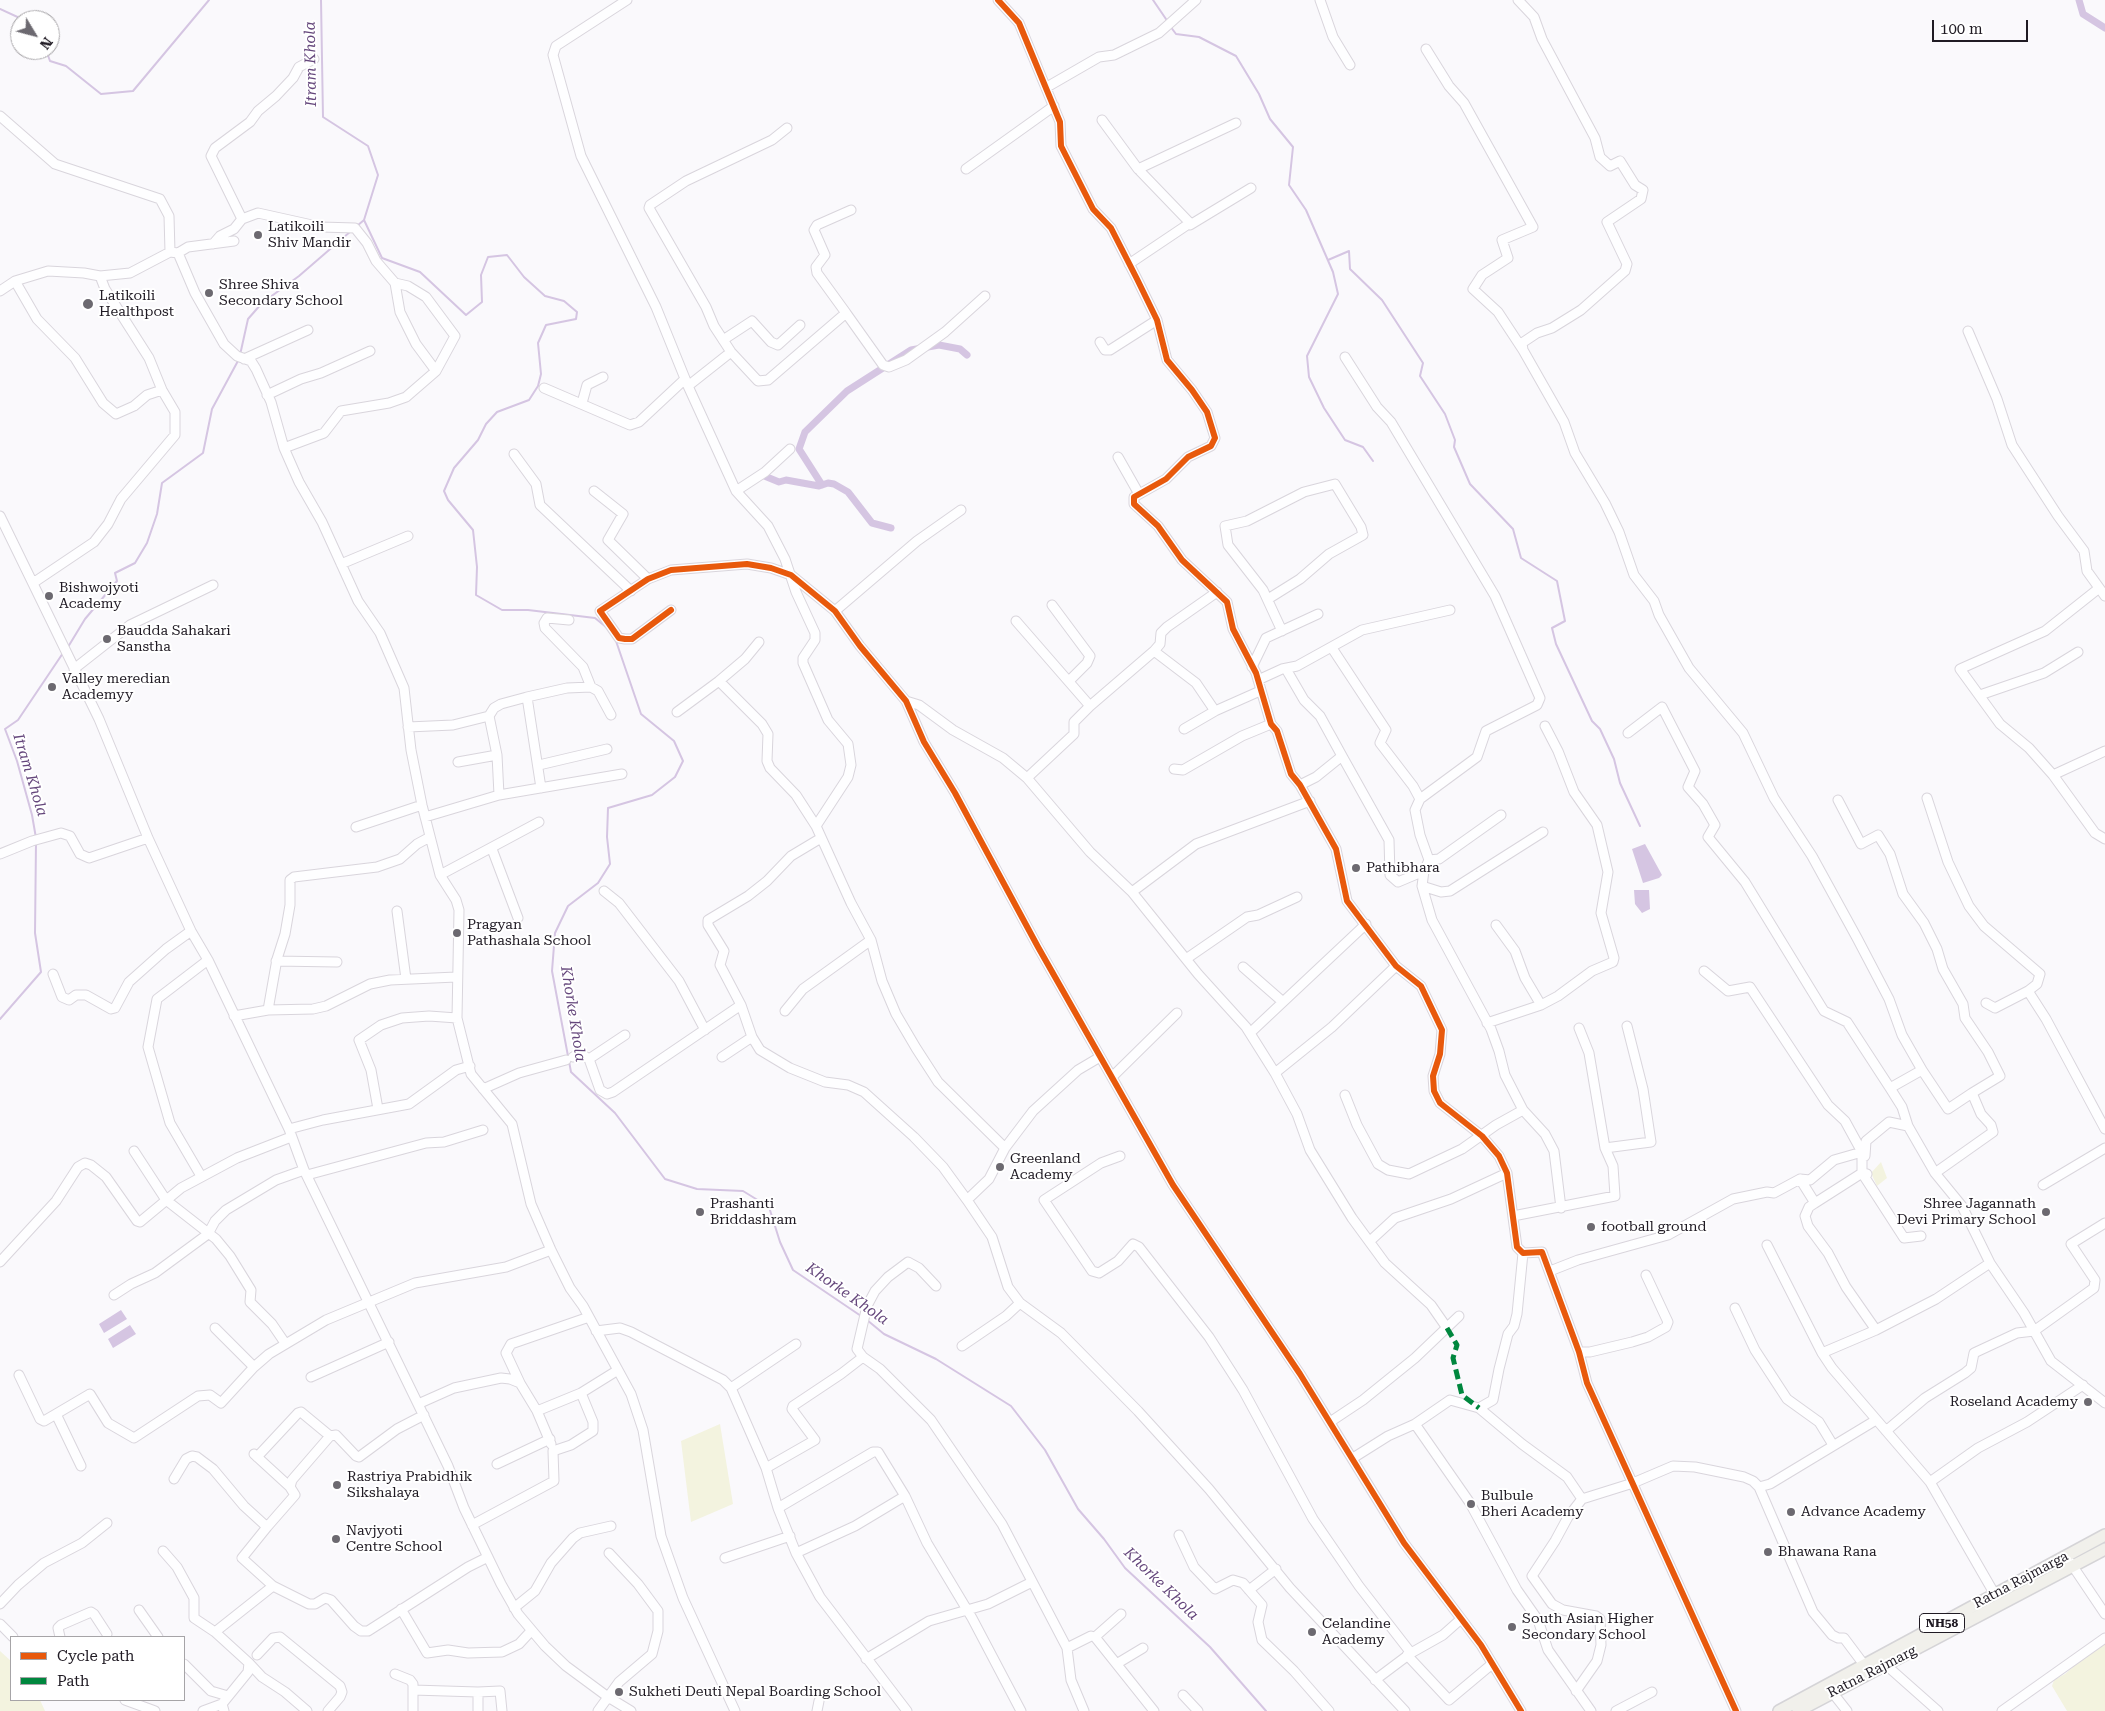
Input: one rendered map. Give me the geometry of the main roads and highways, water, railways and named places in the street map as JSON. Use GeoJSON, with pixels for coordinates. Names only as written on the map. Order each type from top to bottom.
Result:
{"type":"FeatureCollection","features":[{"type":"Feature","properties":{"kind":"main road","name":"Ratna Rajmarga"},"geometry":{"type":"LineString","coordinates":[[1779,1711],[1861,1672],[1994,1594],[2105,1535]]}},
{"type":"Feature","properties":{"kind":"main road","name":"Ratna Rajmarg"},"geometry":{"type":"LineString","coordinates":[[1798,1711],[1832,1692],[1861,1672],[1886,1665],[2105,1549]]}},
{"type":"Feature","properties":{"kind":"waterway","name":"Itram Khola"},"geometry":{"type":"LineString","coordinates":[[50,60],[66,66],[101,94],[133,91],[209,0]]}},
{"type":"Feature","properties":{"kind":"waterway","name":"Itram Khola"},"geometry":{"type":"LineString","coordinates":[[321,0],[323,117],[368,146],[378,175],[364,220],[357,226]]}},
{"type":"Feature","properties":{"kind":"waterway"},"geometry":{"type":"LineString","coordinates":[[1153,0],[1168,22]]}},
{"type":"Feature","properties":{"kind":"waterway"},"geometry":{"type":"LineString","coordinates":[[2079,0],[2083,14],[2105,28]]}},
{"type":"Feature","properties":{"kind":"waterway","name":"Itram Khola"},"geometry":{"type":"LineString","coordinates":[[0,9],[10,14]]}},
{"type":"Feature","properties":{"kind":"waterway"},"geometry":{"type":"LineString","coordinates":[[1170,26],[1176,34],[1199,37],[1236,56],[1259,94],[1270,119],[1293,147],[1289,185],[1306,210],[1333,272],[1338,294],[1307,356],[1309,377],[1324,408],[1345,440],[1363,447],[1373,461]]}},
{"type":"Feature","properties":{"kind":"waterway","name":"Khorke Khola"},"geometry":{"type":"LineString","coordinates":[[364,220],[382,258],[420,272],[466,315],[482,302],[481,275],[488,257],[507,255],[524,277],[545,296],[564,301],[577,312],[576,319],[546,325],[538,343],[541,374],[538,386],[529,400],[497,412],[486,424],[478,440],[454,468],[444,491],[448,500],[473,530],[477,567],[476,595],[502,610],[528,610],[595,618],[606,627]]}},
{"type":"Feature","properties":{"kind":"waterway","name":"Itram Khola"},"geometry":{"type":"LineString","coordinates":[[240,355],[248,319],[262,303],[299,276],[351,231]]}},
{"type":"Feature","properties":{"kind":"waterway"},"geometry":{"type":"LineString","coordinates":[[1328,260],[1349,251],[1350,269],[1382,300],[1423,363],[1420,376],[1445,414],[1455,440],[1454,447],[1470,484],[1513,529],[1521,558],[1557,581],[1565,621],[1552,628],[1556,644],[1592,721],[1600,729],[1614,759],[1620,783],[1640,826]]}},
{"type":"Feature","properties":{"kind":"waterway"},"geometry":{"type":"LineString","coordinates":[[822,485],[799,449],[805,432],[847,391],[911,350],[939,345],[960,349],[967,355]]}},
{"type":"Feature","properties":{"kind":"waterway","name":"Itram Khola"},"geometry":{"type":"LineString","coordinates":[[68,647],[85,619],[117,581],[115,573],[135,563],[147,543],[157,514],[162,483],[203,453],[212,409],[239,359]]}},
{"type":"Feature","properties":{"kind":"waterway"},"geometry":{"type":"LineString","coordinates":[[759,476],[762,475],[779,482],[786,480],[819,486],[828,483],[834,484],[848,492],[872,523],[891,528]]}},
{"type":"Feature","properties":{"kind":"waterway","name":"Khorke Khola"},"geometry":{"type":"LineString","coordinates":[[616,641],[641,714],[674,741],[683,761],[675,777],[652,795],[608,808],[607,837],[610,864],[598,883],[568,906],[555,933],[552,971],[571,1072],[615,1113],[665,1179],[697,1189],[743,1191],[769,1207],[780,1242],[793,1270],[861,1316]]}},
{"type":"Feature","properties":{"kind":"waterway","name":"Itram Khola"},"geometry":{"type":"LineString","coordinates":[[36,838],[32,815],[17,761],[5,729],[18,720],[63,653]]}},
{"type":"Feature","properties":{"kind":"waterway","name":"Itram Khola"},"geometry":{"type":"LineString","coordinates":[[0,1019],[41,972],[35,933],[36,842]]}},
{"type":"Feature","properties":{"kind":"waterway","name":"Khorke Khola"},"geometry":{"type":"LineString","coordinates":[[867,1320],[884,1334],[936,1359],[1011,1406],[1045,1450],[1078,1509],[1104,1539],[1125,1568],[1210,1647],[1266,1711]]}},
{"type":"Feature","properties":{"kind":"place","name":"Latikoili Shiv Mandir"},"geometry":{"type":"Point","coordinates":[258,235]}},
{"type":"Feature","properties":{"kind":"place","name":"Shree Shiva Secondary School"},"geometry":{"type":"Point","coordinates":[209,293]}},
{"type":"Feature","properties":{"kind":"place","name":"Latikoili Healthpost"},"geometry":{"type":"Point","coordinates":[88,304]}},
{"type":"Feature","properties":{"kind":"place","name":"Bishwojyoti Academy"},"geometry":{"type":"Point","coordinates":[49,596]}},
{"type":"Feature","properties":{"kind":"place","name":"Baudda Sahakari Sanstha"},"geometry":{"type":"Point","coordinates":[107,639]}},
{"type":"Feature","properties":{"kind":"place","name":"Valley meredian Academyy"},"geometry":{"type":"Point","coordinates":[52,687]}},
{"type":"Feature","properties":{"kind":"place","name":"Pathibhara"},"geometry":{"type":"Point","coordinates":[1356,868]}},
{"type":"Feature","properties":{"kind":"place","name":"Pragyan Pathashala School"},"geometry":{"type":"Point","coordinates":[457,933]}},
{"type":"Feature","properties":{"kind":"place","name":"Greenland Academy"},"geometry":{"type":"Point","coordinates":[1000,1167]}},
{"type":"Feature","properties":{"kind":"place","name":"Prashanti Briddashram"},"geometry":{"type":"Point","coordinates":[700,1212]}},
{"type":"Feature","properties":{"kind":"place","name":"Shree Jagannath Devi Primary School"},"geometry":{"type":"Point","coordinates":[2046,1212]}},
{"type":"Feature","properties":{"kind":"place","name":"football ground"},"geometry":{"type":"Point","coordinates":[1591,1227]}},
{"type":"Feature","properties":{"kind":"place","name":"Roseland Academy"},"geometry":{"type":"Point","coordinates":[2088,1402]}},
{"type":"Feature","properties":{"kind":"place","name":"Rastriya Prabidhik Sikshalaya"},"geometry":{"type":"Point","coordinates":[337,1485]}},
{"type":"Feature","properties":{"kind":"place","name":"Bulbule Bheri Academy"},"geometry":{"type":"Point","coordinates":[1471,1504]}},
{"type":"Feature","properties":{"kind":"place","name":"Advance Academy"},"geometry":{"type":"Point","coordinates":[1791,1512]}},
{"type":"Feature","properties":{"kind":"place","name":"Navjyoti Centre School"},"geometry":{"type":"Point","coordinates":[336,1539]}},
{"type":"Feature","properties":{"kind":"place","name":"Bhawana Rana"},"geometry":{"type":"Point","coordinates":[1768,1552]}},
{"type":"Feature","properties":{"kind":"place","name":"South Asian Higher Secondary School"},"geometry":{"type":"Point","coordinates":[1512,1627]}},
{"type":"Feature","properties":{"kind":"place","name":"Celandine Academy"},"geometry":{"type":"Point","coordinates":[1312,1632]}},
{"type":"Feature","properties":{"kind":"place","name":"Sukheti Deuti Nepal Boarding School"},"geometry":{"type":"Point","coordinates":[619,1692]}}]}
